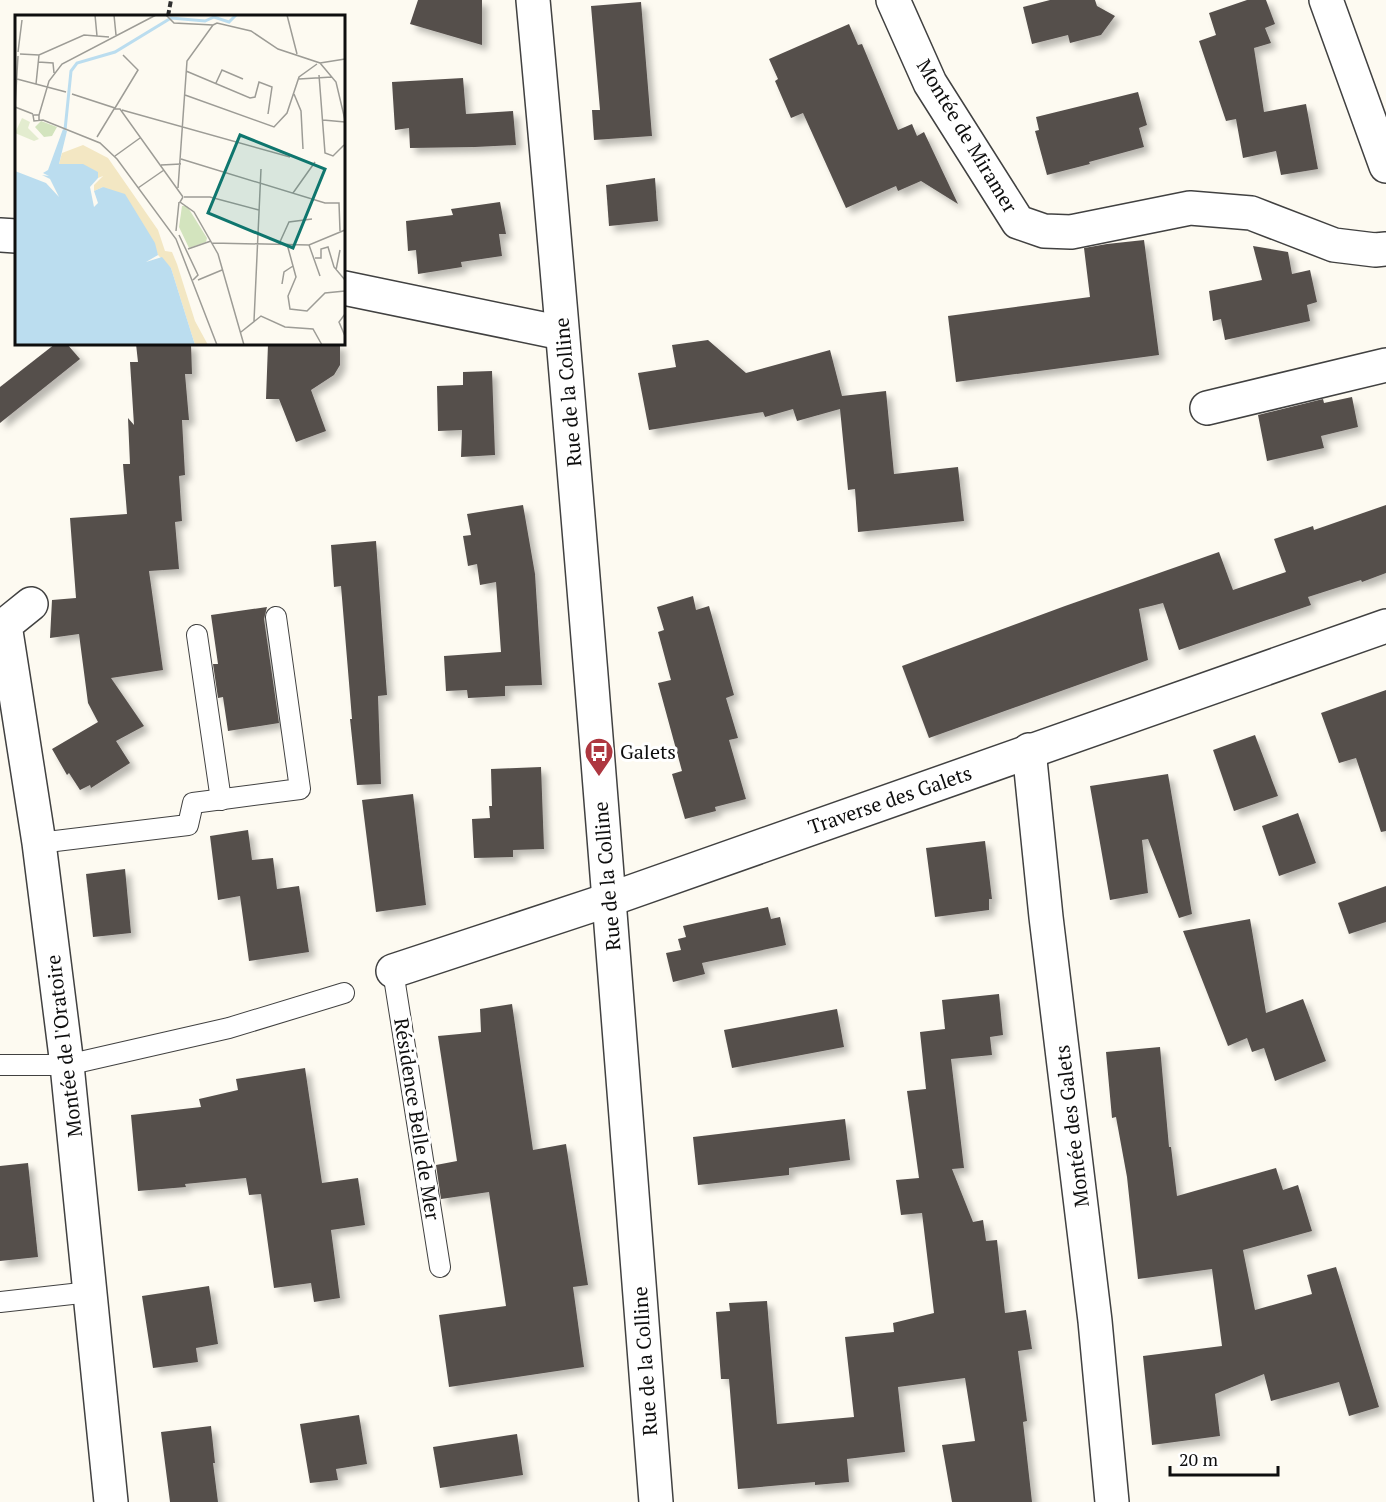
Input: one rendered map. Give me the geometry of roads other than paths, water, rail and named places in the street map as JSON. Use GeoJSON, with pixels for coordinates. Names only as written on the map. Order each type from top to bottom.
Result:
{"type":"FeatureCollection","features":[{"type":"Feature","properties":{"kind":"street","name":"Rue de la Colline"},"geometry":{"type":"LineString","coordinates":[[532,0],[589,646],[656,1502]]}},
{"type":"Feature","properties":{"kind":"street","name":"Montée de Miramer"},"geometry":{"type":"LineString","coordinates":[[893,0],[930,83],[1018,222],[1044,231],[1071,232],[1190,208],[1251,213],[1334,245],[1375,250],[1386,249]]}},
{"type":"Feature","properties":{"kind":"street"},"geometry":{"type":"LineString","coordinates":[[1326,0],[1378,113],[1386,166]]}},
{"type":"Feature","properties":{"kind":"street"},"geometry":{"type":"LineString","coordinates":[[0,235],[15,236]]}},
{"type":"Feature","properties":{"kind":"street"},"geometry":{"type":"LineString","coordinates":[[345,288],[562,333]]}},
{"type":"Feature","properties":{"kind":"street"},"geometry":{"type":"LineString","coordinates":[[1207,408],[1386,365]]}},
{"type":"Feature","properties":{"kind":"street","name":"Montée de l'Oratoire"},"geometry":{"type":"LineString","coordinates":[[31,604],[5,625],[39,843],[67,1065],[111,1502]]}},
{"type":"Feature","properties":{"kind":"street","name":"Traverse des Galets"},"geometry":{"type":"LineString","coordinates":[[393,971],[608,900],[1386,626]]}},
{"type":"Feature","properties":{"kind":"street","name":"Montée des Galets"},"geometry":{"type":"LineString","coordinates":[[1029,750],[1046,917],[1095,1322],[1112,1502]]}},
{"type":"Feature","properties":{"kind":"lane"},"geometry":{"type":"LineString","coordinates":[[39,843],[188,825],[193,804],[300,789],[276,618]]}},
{"type":"Feature","properties":{"kind":"lane"},"geometry":{"type":"LineString","coordinates":[[197,634],[221,800]]}},
{"type":"Feature","properties":{"kind":"lane","name":"Résidence Belle de Mer"},"geometry":{"type":"LineString","coordinates":[[393,971],[440,1267]]}},
{"type":"Feature","properties":{"kind":"lane"},"geometry":{"type":"LineString","coordinates":[[0,1065],[67,1065],[229,1028],[344,993]]}},
{"type":"Feature","properties":{"kind":"lane"},"geometry":{"type":"LineString","coordinates":[[0,1302],[90,1292]]}},
{"type":"Feature","properties":{"kind":"place","name":"Galets"},"geometry":{"type":"Point","coordinates":[599,778]}}]}
